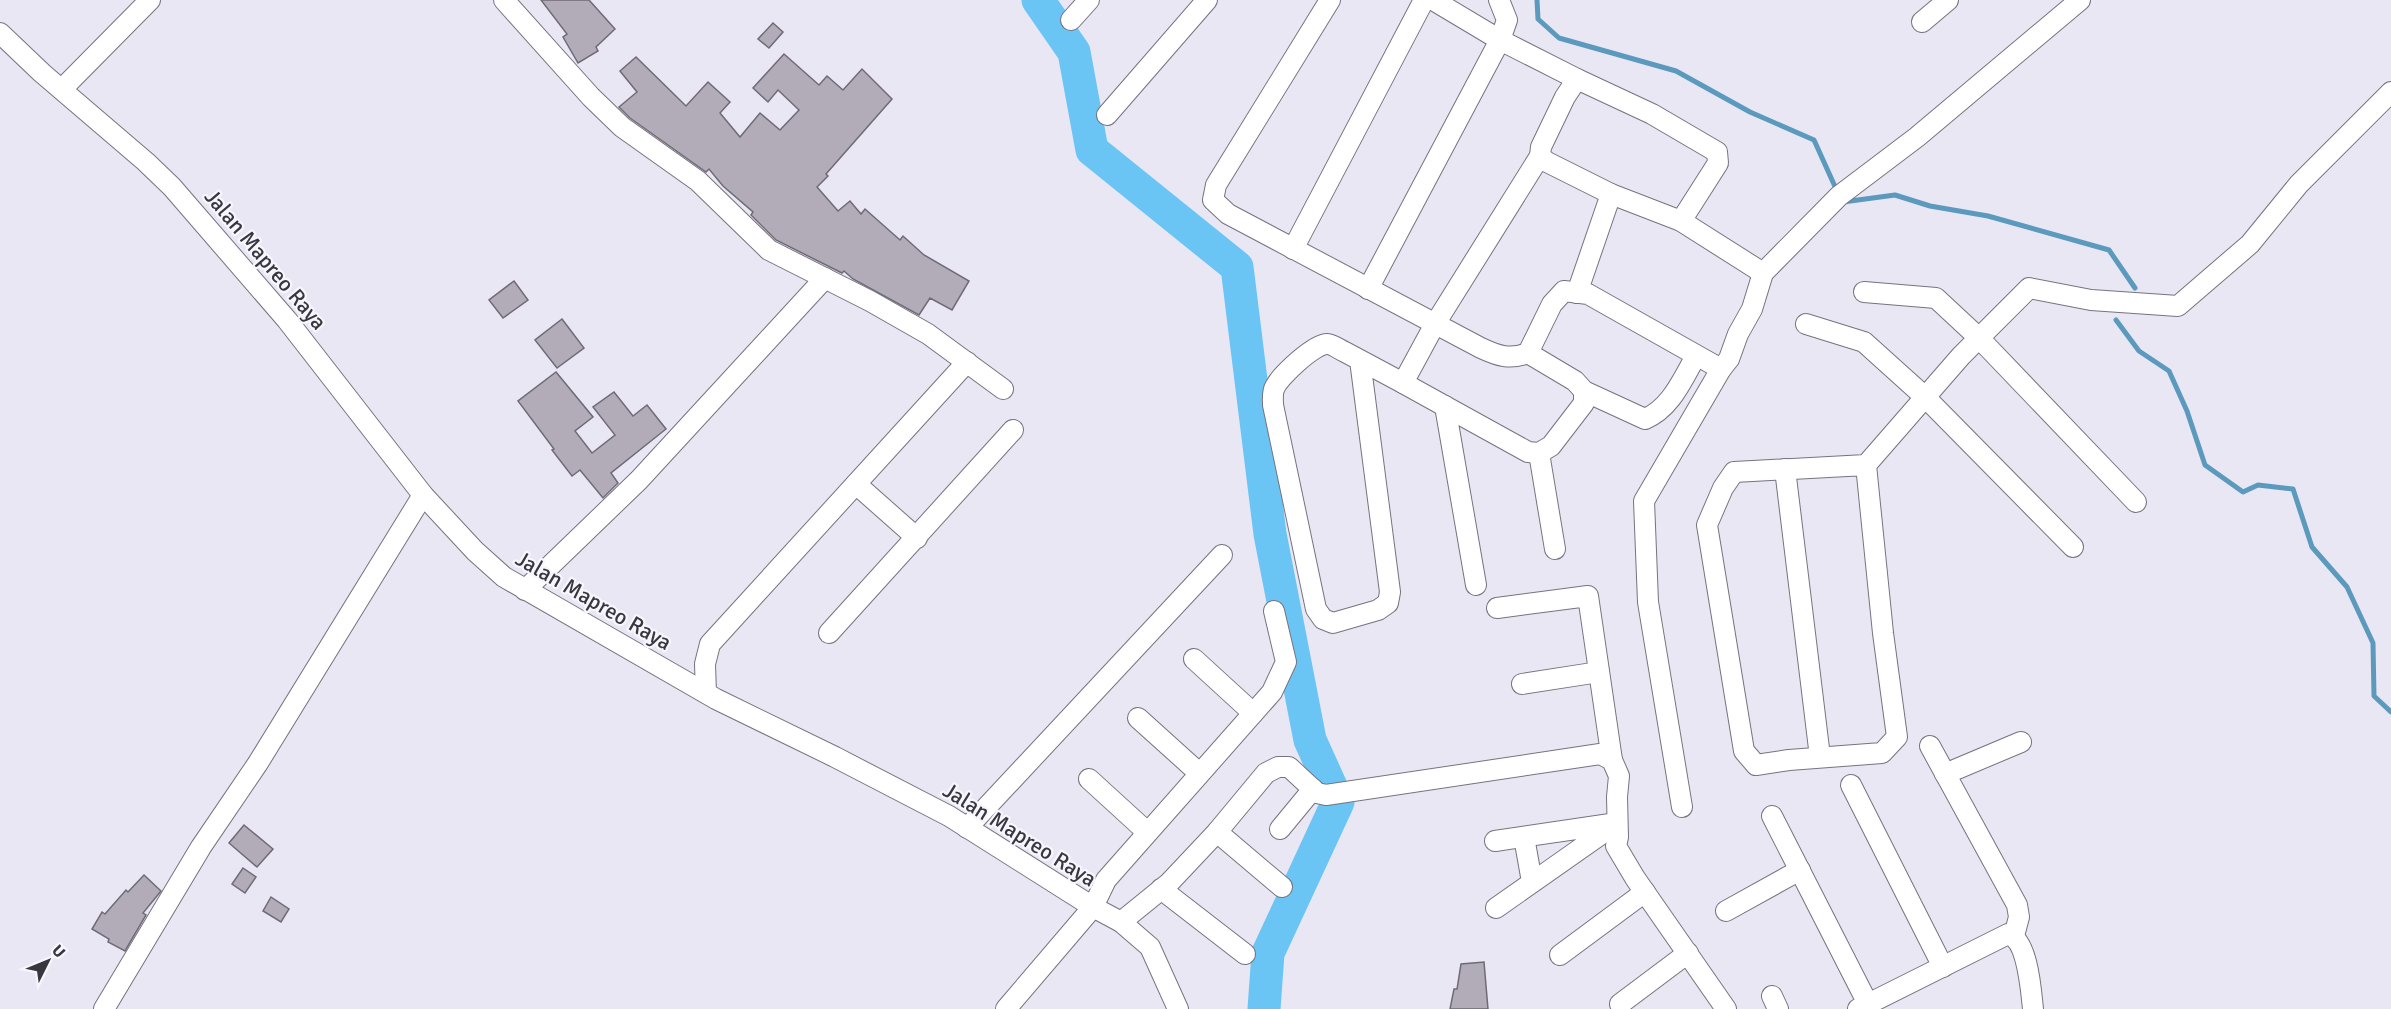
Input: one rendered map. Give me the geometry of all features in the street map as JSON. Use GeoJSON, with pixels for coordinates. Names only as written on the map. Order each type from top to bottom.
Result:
{"type":"FeatureCollection","features":[{"type":"Feature","properties":{"kind":"street"},"geometry":{"type":"LineString","coordinates":[[62,89],[150,0]]}},
{"type":"Feature","properties":{"kind":"street"},"geometry":{"type":"LineString","coordinates":[[504,0],[591,97],[622,127],[711,192],[769,250],[928,334],[1003,389]]}},
{"type":"Feature","properties":{"kind":"street"},"geometry":{"type":"LineString","coordinates":[[1071,20],[1089,0]]}},
{"type":"Feature","properties":{"kind":"street"},"geometry":{"type":"LineString","coordinates":[[1107,115],[1207,0]]}},
{"type":"Feature","properties":{"kind":"street"},"geometry":{"type":"LineString","coordinates":[[1330,0],[1216,185],[1214,200],[1228,214],[1435,324],[1503,357],[1517,357],[1528,353],[1552,304],[1564,291],[1588,294],[1721,369]]}},
{"type":"Feature","properties":{"kind":"street"},"geometry":{"type":"LineString","coordinates":[[1293,249],[1424,0]]}},
{"type":"Feature","properties":{"kind":"street"},"geometry":{"type":"LineString","coordinates":[[1433,0],[1500,40],[1652,114],[1717,152],[1718,163],[1681,221]]}},
{"type":"Feature","properties":{"kind":"street"},"geometry":{"type":"LineString","coordinates":[[1368,289],[1500,40],[1507,20],[1499,0]]}},
{"type":"Feature","properties":{"kind":"street"},"geometry":{"type":"LineString","coordinates":[[1922,22],[1948,0]]}},
{"type":"Feature","properties":{"kind":"street"},"geometry":{"type":"LineString","coordinates":[[1682,807],[1648,602],[1644,501],[1729,359],[1738,334],[1752,309],[1763,273],[1839,196],[1917,137],[2080,0]]}},
{"type":"Feature","properties":{"kind":"street","name":"Jalan Mapreo Raya"},"geometry":{"type":"LineString","coordinates":[[0,33],[42,73],[146,162],[202,221],[332,376],[423,495],[504,577],[706,693],[872,775],[967,828],[1121,922],[1150,947],[1178,1009]]}},
{"type":"Feature","properties":{"kind":"street"},"geometry":{"type":"LineString","coordinates":[[1403,383],[1435,324],[1540,156],[1541,147],[1565,97],[1577,79]]}},
{"type":"Feature","properties":{"kind":"street"},"geometry":{"type":"LineString","coordinates":[[1866,465],[1883,633],[1898,737],[1882,753],[1820,757],[1756,765],[1744,751],[1707,525],[1723,488],[1734,472],[1866,465],[1979,338],[2029,288],[2091,300],[2178,306],[2250,244],[2300,184],[2391,92]]}},
{"type":"Feature","properties":{"kind":"street"},"geometry":{"type":"LineString","coordinates":[[1540,156],[1547,162],[1611,194],[1681,221],[1763,273]]}},
{"type":"Feature","properties":{"kind":"street"},"geometry":{"type":"LineString","coordinates":[[1577,292],[1611,194]]}},
{"type":"Feature","properties":{"kind":"street"},"geometry":{"type":"LineString","coordinates":[[525,590],[639,480],[825,279]]}},
{"type":"Feature","properties":{"kind":"street"},"geometry":{"type":"LineString","coordinates":[[1864,292],[1936,298],[1979,338],[2136,502]]}},
{"type":"Feature","properties":{"kind":"street"},"geometry":{"type":"LineString","coordinates":[[1806,324],[1864,342],[1925,397],[2073,547]]}},
{"type":"Feature","properties":{"kind":"street"},"geometry":{"type":"LineString","coordinates":[[1360,360],[1390,592],[1388,603],[1378,610],[1333,623],[1323,619],[1316,609],[1273,405],[1273,389],[1281,377],[1295,364],[1321,345],[1329,344],[1360,360],[1403,383],[1528,452],[1539,453],[1551,446],[1584,403],[1584,391]]}},
{"type":"Feature","properties":{"kind":"street"},"geometry":{"type":"LineString","coordinates":[[1528,353],[1575,381],[1584,391],[1644,419],[1657,414],[1668,403],[1696,356]]}},
{"type":"Feature","properties":{"kind":"street"},"geometry":{"type":"LineString","coordinates":[[706,693],[705,664],[710,644],[967,362]]}},
{"type":"Feature","properties":{"kind":"street"},"geometry":{"type":"LineString","coordinates":[[1445,406],[1476,585]]}},
{"type":"Feature","properties":{"kind":"street"},"geometry":{"type":"LineString","coordinates":[[829,633],[1013,430]]}},
{"type":"Feature","properties":{"kind":"street"},"geometry":{"type":"LineString","coordinates":[[1539,453],[1556,549]]}},
{"type":"Feature","properties":{"kind":"street"},"geometry":{"type":"LineString","coordinates":[[1785,469],[1820,757]]}},
{"type":"Feature","properties":{"kind":"street"},"geometry":{"type":"LineString","coordinates":[[856,484],[917,538]]}},
{"type":"Feature","properties":{"kind":"street"},"geometry":{"type":"LineString","coordinates":[[104,1009],[201,847],[264,753],[423,495]]}},
{"type":"Feature","properties":{"kind":"street"},"geometry":{"type":"LineString","coordinates":[[967,828],[1222,555]]}},
{"type":"Feature","properties":{"kind":"street"},"geometry":{"type":"LineString","coordinates":[[1497,608],[1588,596],[1612,760],[1619,776],[1616,846],[1726,1009]]}},
{"type":"Feature","properties":{"kind":"street"},"geometry":{"type":"LineString","coordinates":[[1006,1009],[1093,907],[1106,880],[1272,692],[1286,662],[1274,611]]}},
{"type":"Feature","properties":{"kind":"street"},"geometry":{"type":"LineString","coordinates":[[1194,659],[1253,713]]}},
{"type":"Feature","properties":{"kind":"street"},"geometry":{"type":"LineString","coordinates":[[1522,684],[1599,672]]}},
{"type":"Feature","properties":{"kind":"street"},"geometry":{"type":"LineString","coordinates":[[1138,717],[1199,773]]}},
{"type":"Feature","properties":{"kind":"street"},"geometry":{"type":"LineString","coordinates":[[1945,774],[2021,742]]}},
{"type":"Feature","properties":{"kind":"street"},"geometry":{"type":"LineString","coordinates":[[1930,747],[2017,905],[2019,917],[2014,936]]}},
{"type":"Feature","properties":{"kind":"street"},"geometry":{"type":"LineString","coordinates":[[1121,922],[1161,889],[1217,832],[1266,773],[1278,767],[1289,767],[1317,793],[1326,795],[1600,754],[1612,760]]}},
{"type":"Feature","properties":{"kind":"street"},"geometry":{"type":"LineString","coordinates":[[1089,778],[1147,832]]}},
{"type":"Feature","properties":{"kind":"street"},"geometry":{"type":"LineString","coordinates":[[1851,785],[1943,967]]}},
{"type":"Feature","properties":{"kind":"street"},"geometry":{"type":"LineString","coordinates":[[1280,829],[1313,789]]}},
{"type":"Feature","properties":{"kind":"street"},"geometry":{"type":"LineString","coordinates":[[1772,816],[1800,870],[1863,1007],[2008,934],[2020,942],[2033,1009]]}},
{"type":"Feature","properties":{"kind":"street"},"geometry":{"type":"LineString","coordinates":[[1495,841],[1617,823]]}},
{"type":"Feature","properties":{"kind":"street"},"geometry":{"type":"LineString","coordinates":[[1496,908],[1617,823]]}},
{"type":"Feature","properties":{"kind":"street"},"geometry":{"type":"LineString","coordinates":[[1217,832],[1282,886]]}},
{"type":"Feature","properties":{"kind":"street"},"geometry":{"type":"LineString","coordinates":[[1524,837],[1532,882]]}},
{"type":"Feature","properties":{"kind":"street"},"geometry":{"type":"LineString","coordinates":[[1726,911],[1800,870]]}},
{"type":"Feature","properties":{"kind":"street"},"geometry":{"type":"LineString","coordinates":[[1161,889],[1245,954]]}},
{"type":"Feature","properties":{"kind":"street"},"geometry":{"type":"LineString","coordinates":[[1560,955],[1645,892]]}},
{"type":"Feature","properties":{"kind":"street"},"geometry":{"type":"LineString","coordinates":[[1620,1004],[1688,953]]}},
{"type":"Feature","properties":{"kind":"building"},"geometry":{"type":"Polygon","coordinates":[[[541,0],[589,0],[615,29],[596,47],[598,51],[578,63],[563,37],[567,34],[541,0]]]}},
{"type":"Feature","properties":{"kind":"building"},"geometry":{"type":"Polygon","coordinates":[[[773,23],[783,32],[769,48],[758,39],[773,23]]]}},
{"type":"Feature","properties":{"kind":"building"},"geometry":{"type":"Polygon","coordinates":[[[784,54],[819,85],[827,76],[843,90],[862,69],[892,99],[817,187],[838,211],[850,201],[861,214],[865,209],[900,240],[903,236],[924,255],[969,281],[952,310],[930,298],[919,315],[853,279],[844,271],[842,273],[776,240],[751,215],[753,212],[723,186],[709,169],[706,172],[630,118],[619,107],[637,92],[620,71],[636,57],[686,106],[708,82],[730,102],[720,113],[740,137],[760,113],[780,130],[799,110],[778,90],[768,102],[753,88],[784,54]]]}},
{"type":"Feature","properties":{"kind":"building"},"geometry":{"type":"Polygon","coordinates":[[[514,281],[528,300],[503,318],[489,300],[514,281]]]}},
{"type":"Feature","properties":{"kind":"building"},"geometry":{"type":"Polygon","coordinates":[[[562,319],[584,348],[557,368],[535,340],[562,319]]]}},
{"type":"Feature","properties":{"kind":"building"},"geometry":{"type":"Polygon","coordinates":[[[556,372],[593,417],[575,431],[592,453],[615,435],[593,407],[614,392],[633,416],[647,405],[666,429],[611,473],[618,483],[603,498],[580,470],[572,476],[518,401],[556,372]]]}},
{"type":"Feature","properties":{"kind":"building"},"geometry":{"type":"Polygon","coordinates":[[[244,825],[273,849],[257,867],[229,843],[244,825]]]}},
{"type":"Feature","properties":{"kind":"building"},"geometry":{"type":"Polygon","coordinates":[[[243,868],[256,877],[245,893],[232,884],[243,868]]]}},
{"type":"Feature","properties":{"kind":"building"},"geometry":{"type":"Polygon","coordinates":[[[144,875],[161,891],[143,913],[146,915],[125,951],[108,942],[109,939],[92,929],[102,912],[105,914],[126,890],[128,892],[144,875]]]}},
{"type":"Feature","properties":{"kind":"building"},"geometry":{"type":"Polygon","coordinates":[[[271,897],[289,909],[281,922],[263,911],[271,897]]]}},
{"type":"Feature","properties":{"kind":"building"},"geometry":{"type":"Polygon","coordinates":[[[1484,962],[1488,1009],[1450,1009],[1454,989],[1457,989],[1461,964],[1484,962]]]}},
{"type":"Feature","properties":{"kind":"waterway"},"geometry":{"type":"LineString","coordinates":[[1038,0],[1074,52],[1092,150],[1237,267],[1270,534],[1310,740],[1338,802],[1268,953],[1264,1009]]}},
{"type":"Feature","properties":{"kind":"waterway"},"geometry":{"type":"LineString","coordinates":[[1537,0],[1538,19],[1559,38],[1676,71],[1750,112],[1814,140],[1837,191]]}},
{"type":"Feature","properties":{"kind":"waterway"},"geometry":{"type":"LineString","coordinates":[[1843,202],[1895,195],[1930,206],[1988,216],[2109,250],[2135,288]]}},
{"type":"Feature","properties":{"kind":"waterway"},"geometry":{"type":"LineString","coordinates":[[2116,320],[2139,351],[2169,371],[2187,411],[2205,465],[2243,492],[2258,485],[2293,489],[2312,547],[2347,587],[2373,643],[2374,696],[2391,712]]}}]}
